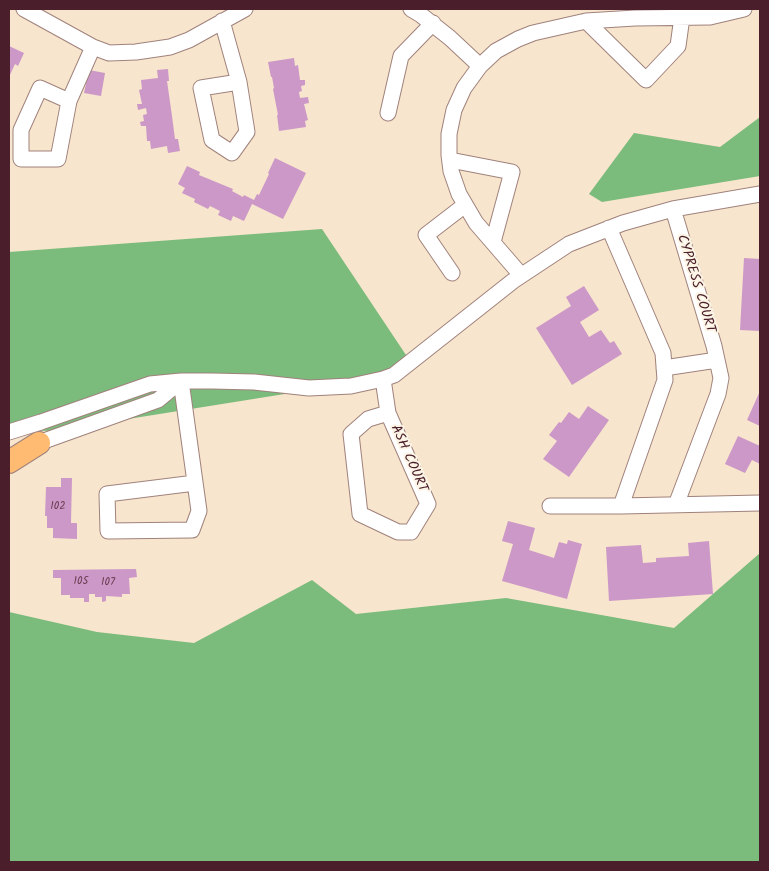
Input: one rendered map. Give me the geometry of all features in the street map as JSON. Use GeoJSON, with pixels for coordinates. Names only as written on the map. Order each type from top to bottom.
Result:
{"type":"FeatureCollection","features":[{"type":"Feature","properties":{"kind":"highway"},"geometry":{"type":"LineString","coordinates":[[9,462],[39,443]]}},
{"type":"Feature","properties":{"kind":"street"},"geometry":{"type":"LineString","coordinates":[[24,9],[92,47],[109,53],[136,52],[170,47],[189,40],[244,9]]}},
{"type":"Feature","properties":{"kind":"street"},"geometry":{"type":"LineString","coordinates":[[412,9],[450,38],[480,66]]}},
{"type":"Feature","properties":{"kind":"street"},"geometry":{"type":"LineString","coordinates":[[521,275],[476,223],[454,183],[450,160],[449,134],[454,110],[464,88],[480,66],[496,51],[518,39],[534,33],[586,21],[710,17],[744,9]]}},
{"type":"Feature","properties":{"kind":"street"},"geometry":{"type":"LineString","coordinates":[[586,21],[646,80],[678,46],[682,17]]}},
{"type":"Feature","properties":{"kind":"street"},"geometry":{"type":"LineString","coordinates":[[222,21],[239,82],[247,132],[232,153],[212,140],[201,88],[239,82]]}},
{"type":"Feature","properties":{"kind":"street"},"geometry":{"type":"LineString","coordinates":[[388,113],[401,56],[433,24]]}},
{"type":"Feature","properties":{"kind":"street"},"geometry":{"type":"LineString","coordinates":[[69,101],[40,88],[21,130],[21,159],[58,159],[69,101],[92,47]]}},
{"type":"Feature","properties":{"kind":"street"},"geometry":{"type":"LineString","coordinates":[[450,160],[512,172],[493,242]]}},
{"type":"Feature","properties":{"kind":"street"},"geometry":{"type":"LineString","coordinates":[[9,432],[150,384],[181,381],[254,382],[309,388],[351,386],[383,379],[394,375],[521,275],[569,244],[609,228],[673,210],[760,194]]}},
{"type":"Feature","properties":{"kind":"street"},"geometry":{"type":"LineString","coordinates":[[452,273],[426,235],[465,205]]}},
{"type":"Feature","properties":{"kind":"street","name":"CYPRESS COURT"},"geometry":{"type":"LineString","coordinates":[[673,210],[714,346],[720,378],[718,394],[676,505]]}},
{"type":"Feature","properties":{"kind":"street"},"geometry":{"type":"LineString","coordinates":[[609,228],[663,354],[665,380],[620,506]]}},
{"type":"Feature","properties":{"kind":"street"},"geometry":{"type":"LineString","coordinates":[[664,368],[717,360]]}},
{"type":"Feature","properties":{"kind":"street","name":"ASH COURT"},"geometry":{"type":"LineString","coordinates":[[383,379],[388,413],[428,504],[411,532],[398,532],[360,514],[351,434],[368,419],[388,413]]}},
{"type":"Feature","properties":{"kind":"street"},"geometry":{"type":"LineString","coordinates":[[9,454],[158,400],[181,381]]}},
{"type":"Feature","properties":{"kind":"street"},"geometry":{"type":"LineString","coordinates":[[181,381],[199,511],[192,530],[108,531],[107,494],[195,483]]}},
{"type":"Feature","properties":{"kind":"street"},"geometry":{"type":"LineString","coordinates":[[550,506],[760,503]]}},
{"type":"Feature","properties":{"kind":"green space"},"geometry":{"type":"Polygon","coordinates":[[[760,117],[760,176],[602,202],[589,194],[634,133],[720,147],[760,117]]]}},
{"type":"Feature","properties":{"kind":"green space"},"geometry":{"type":"Polygon","coordinates":[[[322,229],[408,358],[366,381],[53,431],[9,430],[9,252],[322,229]]]}},
{"type":"Feature","properties":{"kind":"green space"},"geometry":{"type":"Polygon","coordinates":[[[760,553],[760,862],[9,862],[9,612],[97,632],[194,643],[312,580],[356,614],[506,598],[674,628],[760,553]]]}},
{"type":"Feature","properties":{"kind":"building"},"geometry":{"type":"Polygon","coordinates":[[[9,46],[24,53],[18,66],[15,64],[9,77],[9,46]]]}},
{"type":"Feature","properties":{"kind":"building"},"geometry":{"type":"Polygon","coordinates":[[[294,58],[295,66],[298,65],[300,80],[305,80],[305,85],[301,86],[302,91],[299,92],[300,98],[308,97],[309,103],[304,104],[308,120],[305,121],[306,127],[279,131],[274,88],[268,62],[294,58]]]}},
{"type":"Feature","properties":{"kind":"building"},"geometry":{"type":"Polygon","coordinates":[[[168,69],[169,81],[167,81],[175,139],[178,139],[180,151],[168,153],[167,146],[151,149],[150,141],[147,141],[146,126],[141,126],[140,122],[144,121],[143,115],[147,114],[146,108],[138,110],[137,104],[142,104],[139,90],[142,89],[141,80],[158,78],[157,70],[168,69]]]}},
{"type":"Feature","properties":{"kind":"building"},"geometry":{"type":"Polygon","coordinates":[[[89,70],[105,73],[101,96],[84,93],[89,70]]]}},
{"type":"Feature","properties":{"kind":"building"},"geometry":{"type":"Polygon","coordinates":[[[275,158],[306,173],[283,219],[252,204],[244,221],[233,216],[231,221],[218,215],[220,211],[210,206],[208,209],[194,202],[195,199],[182,193],[185,188],[178,184],[187,166],[200,172],[199,175],[233,189],[232,191],[243,197],[244,195],[254,200],[257,194],[259,195],[275,158]]]}},
{"type":"Feature","properties":{"kind":"building"},"geometry":{"type":"Polygon","coordinates":[[[744,258],[760,259],[760,331],[740,330],[744,258]]]}},
{"type":"Feature","properties":{"kind":"building"},"geometry":{"type":"Polygon","coordinates":[[[584,286],[599,310],[580,322],[589,337],[601,330],[610,343],[614,341],[622,354],[572,385],[536,328],[571,306],[566,297],[584,286]]]}},
{"type":"Feature","properties":{"kind":"building"},"geometry":{"type":"Polygon","coordinates":[[[760,391],[760,426],[747,420],[760,391]]]}},
{"type":"Feature","properties":{"kind":"building"},"geometry":{"type":"Polygon","coordinates":[[[588,406],[609,420],[569,477],[543,459],[557,441],[549,435],[569,412],[579,419],[588,406]]]}},
{"type":"Feature","properties":{"kind":"building"},"geometry":{"type":"Polygon","coordinates":[[[738,436],[760,446],[760,464],[752,460],[745,473],[725,464],[738,436]]]}},
{"type":"Feature","properties":{"kind":"building"},"geometry":{"type":"Polygon","coordinates":[[[61,478],[72,478],[71,523],[77,523],[77,539],[53,538],[53,528],[47,528],[47,516],[45,516],[46,487],[61,487],[61,478]]]}},
{"type":"Feature","properties":{"kind":"building"},"geometry":{"type":"Polygon","coordinates":[[[508,521],[535,528],[529,550],[554,558],[559,542],[567,544],[568,540],[582,544],[567,599],[502,581],[513,544],[502,541],[508,521]]]}},
{"type":"Feature","properties":{"kind":"building"},"geometry":{"type":"Polygon","coordinates":[[[709,541],[713,594],[609,601],[606,547],[641,545],[643,563],[656,562],[656,558],[689,556],[688,543],[709,541]]]}},
{"type":"Feature","properties":{"kind":"building"},"geometry":{"type":"Polygon","coordinates":[[[136,569],[137,577],[129,578],[130,594],[122,594],[122,597],[106,596],[106,601],[102,602],[102,597],[95,597],[95,594],[89,594],[89,602],[84,602],[84,598],[70,598],[70,595],[61,595],[61,578],[53,578],[53,570],[136,569]]]}}]}
